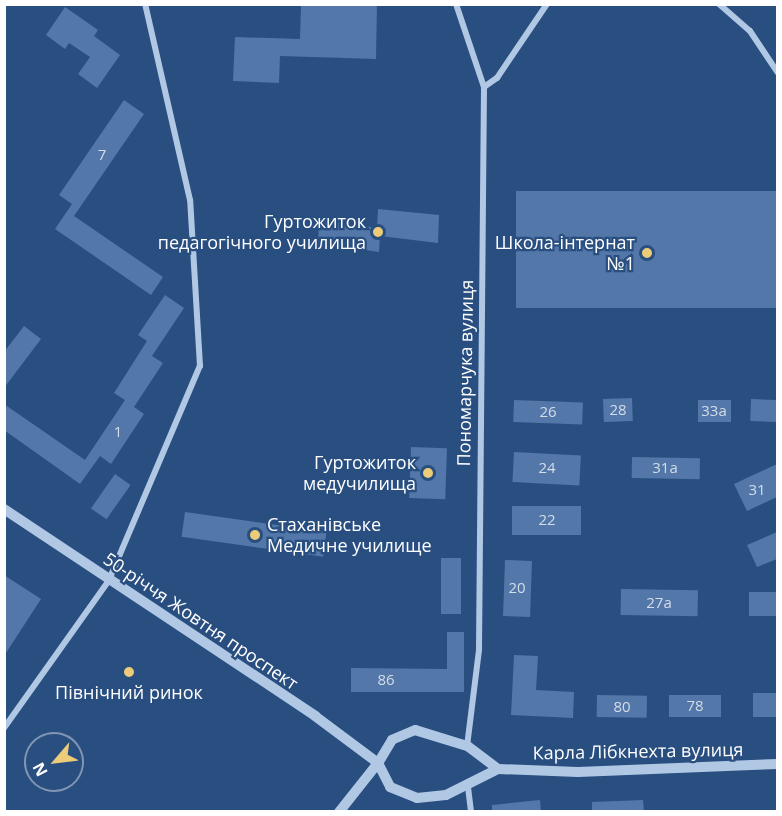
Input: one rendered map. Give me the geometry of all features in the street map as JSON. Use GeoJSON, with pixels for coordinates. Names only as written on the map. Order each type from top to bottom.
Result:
{"type":"FeatureCollection","features":[{"type":"Feature","properties":{"kind":"street"},"geometry":{"type":"LineString","coordinates":[[4,728],[109,580],[200,366],[190,200],[145,4]]}},
{"type":"Feature","properties":{"kind":"street","name":"Пономарчука вулиця"},"geometry":{"type":"LineString","coordinates":[[456,4],[484,87],[479,650],[467,746]]}},
{"type":"Feature","properties":{"kind":"street"},"geometry":{"type":"LineString","coordinates":[[484,87],[497,78],[547,4]]}},
{"type":"Feature","properties":{"kind":"street"},"geometry":{"type":"LineString","coordinates":[[719,4],[750,31],[777,73]]}},
{"type":"Feature","properties":{"kind":"street","name":"50-річчя Жовтня проспект"},"geometry":{"type":"LineString","coordinates":[[4,509],[315,716],[378,763]]}},
{"type":"Feature","properties":{"kind":"street"},"geometry":{"type":"LineString","coordinates":[[339,812],[378,763],[392,740],[415,730],[467,746],[498,769],[468,787],[446,795],[417,798],[390,787],[378,763]]}},
{"type":"Feature","properties":{"kind":"street","name":"Карла Лібкнехта вулиця"},"geometry":{"type":"LineString","coordinates":[[498,769],[578,772],[777,764]]}},
{"type":"Feature","properties":{"kind":"street"},"geometry":{"type":"LineString","coordinates":[[468,787],[471,812]]}},
{"type":"Feature","properties":{"kind":"building"},"geometry":{"type":"Polygon","coordinates":[[[301,4],[377,4],[376,59],[280,56],[279,83],[233,81],[235,37],[300,39],[301,4]]]}},
{"type":"Feature","properties":{"kind":"building"},"geometry":{"type":"Polygon","coordinates":[[[65,7],[98,30],[94,36],[120,55],[97,88],[78,74],[90,57],[69,43],[65,49],[46,35],[65,7]]]}},
{"type":"Feature","properties":{"kind":"building"},"geometry":{"type":"Polygon","coordinates":[[[124,100],[144,114],[74,216],[163,277],[151,295],[55,229],[72,204],[59,195],[124,100]]]}},
{"type":"Feature","properties":{"kind":"building","name":"Школа-інтернат №1"},"geometry":{"type":"Polygon","coordinates":[[[516,191],[777,191],[777,308],[516,308],[516,191]]]}},
{"type":"Feature","properties":{"kind":"building","name":"Гуртожиток педагогічного училища"},"geometry":{"type":"Polygon","coordinates":[[[378,209],[439,215],[438,243],[380,236],[379,252],[318,243],[319,220],[377,228],[378,209]]]}},
{"type":"Feature","properties":{"kind":"building"},"geometry":{"type":"Polygon","coordinates":[[[165,295],[184,308],[152,356],[163,363],[134,407],[144,414],[111,464],[100,456],[80,484],[4,430],[4,404],[85,460],[125,400],[114,393],[147,341],[138,335],[165,295]]]}},
{"type":"Feature","properties":{"kind":"building"},"geometry":{"type":"Polygon","coordinates":[[[24,326],[41,339],[4,388],[4,352],[24,326]]]}},
{"type":"Feature","properties":{"kind":"building"},"geometry":{"type":"Polygon","coordinates":[[[632,398],[633,421],[604,422],[603,399],[632,398]]]}},
{"type":"Feature","properties":{"kind":"building"},"geometry":{"type":"Polygon","coordinates":[[[751,399],[777,400],[776,422],[750,421],[751,399]]]}},
{"type":"Feature","properties":{"kind":"building"},"geometry":{"type":"Polygon","coordinates":[[[514,400],[583,402],[582,424],[513,422],[514,400]]]}},
{"type":"Feature","properties":{"kind":"building"},"geometry":{"type":"Polygon","coordinates":[[[698,400],[731,400],[731,422],[698,422],[698,400]]]}},
{"type":"Feature","properties":{"kind":"building","name":"Гуртожиток медучилища"},"geometry":{"type":"Polygon","coordinates":[[[411,447],[447,448],[445,499],[409,498],[411,447]]]}},
{"type":"Feature","properties":{"kind":"building"},"geometry":{"type":"Polygon","coordinates":[[[514,452],[581,456],[579,485],[512,482],[514,452]]]}},
{"type":"Feature","properties":{"kind":"building"},"geometry":{"type":"Polygon","coordinates":[[[632,457],[700,458],[700,479],[632,478],[632,457]]]}},
{"type":"Feature","properties":{"kind":"building"},"geometry":{"type":"Polygon","coordinates":[[[777,464],[777,497],[747,511],[734,484],[777,464]]]}},
{"type":"Feature","properties":{"kind":"building"},"geometry":{"type":"Polygon","coordinates":[[[115,474],[131,485],[106,519],[91,508],[115,474]]]}},
{"type":"Feature","properties":{"kind":"building"},"geometry":{"type":"Polygon","coordinates":[[[512,506],[581,506],[581,535],[512,535],[512,506]]]}},
{"type":"Feature","properties":{"kind":"building","name":"Стаханівське Медичне училище"},"geometry":{"type":"Polygon","coordinates":[[[185,512],[327,532],[323,557],[182,537],[185,512]]]}},
{"type":"Feature","properties":{"kind":"building"},"geometry":{"type":"Polygon","coordinates":[[[777,532],[777,559],[757,567],[747,545],[777,532]]]}},
{"type":"Feature","properties":{"kind":"building"},"geometry":{"type":"Polygon","coordinates":[[[441,558],[461,558],[461,614],[441,614],[441,558]]]}},
{"type":"Feature","properties":{"kind":"building"},"geometry":{"type":"Polygon","coordinates":[[[505,560],[532,561],[530,617],[503,616],[505,560]]]}},
{"type":"Feature","properties":{"kind":"building"},"geometry":{"type":"Polygon","coordinates":[[[4,575],[41,599],[4,656],[4,575]]]}},
{"type":"Feature","properties":{"kind":"building"},"geometry":{"type":"Polygon","coordinates":[[[621,589],[698,590],[698,616],[621,615],[621,589]]]}},
{"type":"Feature","properties":{"kind":"building"},"geometry":{"type":"Polygon","coordinates":[[[749,592],[777,592],[777,616],[749,616],[749,592]]]}},
{"type":"Feature","properties":{"kind":"building"},"geometry":{"type":"Polygon","coordinates":[[[447,632],[464,632],[464,692],[351,692],[351,668],[447,669],[447,632]]]}},
{"type":"Feature","properties":{"kind":"building"},"geometry":{"type":"Polygon","coordinates":[[[514,655],[538,656],[536,690],[574,692],[573,718],[511,715],[514,655]]]}},
{"type":"Feature","properties":{"kind":"building"},"geometry":{"type":"Polygon","coordinates":[[[753,693],[777,693],[777,717],[753,717],[753,693]]]}},
{"type":"Feature","properties":{"kind":"building"},"geometry":{"type":"Polygon","coordinates":[[[597,695],[647,696],[647,718],[597,717],[597,695]]]}},
{"type":"Feature","properties":{"kind":"building"},"geometry":{"type":"Polygon","coordinates":[[[669,695],[721,695],[721,717],[669,717],[669,695]]]}},
{"type":"Feature","properties":{"kind":"building"},"geometry":{"type":"Polygon","coordinates":[[[540,800],[541,812],[492,812],[492,805],[540,800]]]}},
{"type":"Feature","properties":{"kind":"building"},"geometry":{"type":"Polygon","coordinates":[[[643,800],[644,812],[592,812],[592,802],[643,800]]]}},
{"type":"Feature","properties":{"kind":"place","name":"Гуртожиток педагогічного училища"},"geometry":{"type":"Point","coordinates":[378,232]}},
{"type":"Feature","properties":{"kind":"place","name":"Школа-інтернат №1"},"geometry":{"type":"Point","coordinates":[647,253]}},
{"type":"Feature","properties":{"kind":"place","name":"Гуртожиток медучилища"},"geometry":{"type":"Point","coordinates":[428,473]}},
{"type":"Feature","properties":{"kind":"place","name":"Стаханівське Медичне училище"},"geometry":{"type":"Point","coordinates":[255,535]}},
{"type":"Feature","properties":{"kind":"place","name":"Північний ринок"},"geometry":{"type":"Point","coordinates":[129,672]}}]}
